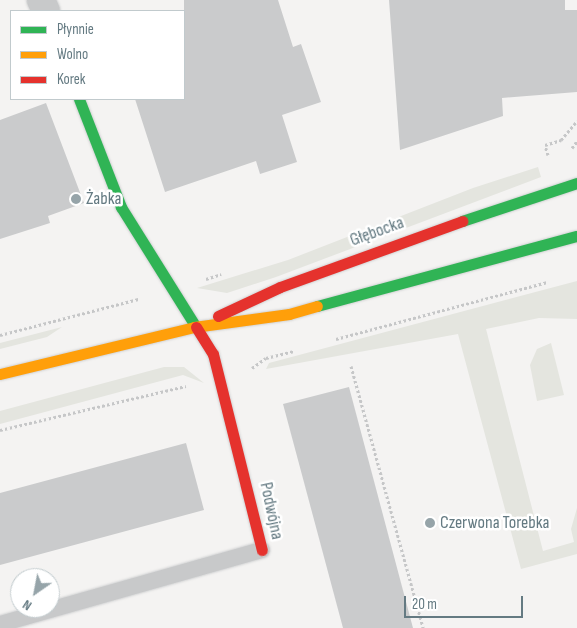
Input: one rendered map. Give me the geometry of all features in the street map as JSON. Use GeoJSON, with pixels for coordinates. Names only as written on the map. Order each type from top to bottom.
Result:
{"type":"FeatureCollection","features":[{"type":"Feature","properties":{"kind":"street","name":"Podwójna"},"geometry":{"type":"LineString","coordinates":[[79,100],[121,207],[194,327],[213,354],[224,390],[262,550]]}},
{"type":"Feature","properties":{"kind":"street","name":"Głębocka"},"geometry":{"type":"LineString","coordinates":[[194,327],[280,287],[499,206],[577,183]]}},
{"type":"Feature","properties":{"kind":"street","name":"Głębocka"},"geometry":{"type":"LineString","coordinates":[[0,374],[194,327],[289,314],[577,236]]}},
{"type":"Feature","properties":{"kind":"lane","name":"Podwójna"},"geometry":{"type":"LineString","coordinates":[[0,624],[262,550]]}},
{"type":"Feature","properties":{"kind":"path"},"geometry":{"type":"LineString","coordinates":[[551,165],[545,145],[561,140],[577,121]]}},
{"type":"Feature","properties":{"kind":"path"},"geometry":{"type":"LineString","coordinates":[[331,341],[557,280]]}},
{"type":"Feature","properties":{"kind":"path"},"geometry":{"type":"LineString","coordinates":[[0,430],[184,385],[204,396],[224,390],[241,388],[250,370],[266,358],[303,348]]}},
{"type":"Feature","properties":{"kind":"path"},"geometry":{"type":"LineString","coordinates":[[351,366],[423,628]]}},
{"type":"Feature","properties":{"kind":"shaded area"},"geometry":{"type":"Polygon","coordinates":[[[538,167],[541,177],[276,277],[227,293],[197,288],[288,260],[473,188],[538,167]]]}},
{"type":"Feature","properties":{"kind":"shaded area"},"geometry":{"type":"Polygon","coordinates":[[[577,281],[577,319],[539,318],[486,329],[543,551],[574,542],[571,529],[577,508],[577,554],[521,569],[458,334],[266,369],[269,363],[577,281]]]}},
{"type":"Feature","properties":{"kind":"shaded area"},"geometry":{"type":"Polygon","coordinates":[[[62,327],[47,337],[0,349],[0,343],[62,327]]]}},
{"type":"Feature","properties":{"kind":"shaded area"},"geometry":{"type":"Polygon","coordinates":[[[551,343],[564,395],[537,401],[530,365],[537,349],[551,343]]]}},
{"type":"Feature","properties":{"kind":"shaded area"},"geometry":{"type":"Polygon","coordinates":[[[164,367],[184,367],[204,383],[183,375],[0,424],[0,411],[164,367]]]}},
{"type":"Feature","properties":{"kind":"building"},"geometry":{"type":"Polygon","coordinates":[[[184,0],[278,0],[293,47],[301,44],[321,102],[282,115],[297,162],[260,174],[256,161],[165,192],[135,100],[185,100],[184,0]]]}},
{"type":"Feature","properties":{"kind":"building"},"geometry":{"type":"Polygon","coordinates":[[[389,0],[565,0],[565,10],[577,10],[577,92],[502,98],[503,116],[400,150],[389,0]]]}},
{"type":"Feature","properties":{"kind":"building"},"geometry":{"type":"Polygon","coordinates":[[[46,103],[84,203],[48,216],[50,223],[0,239],[0,120],[46,103]]]}},
{"type":"Feature","properties":{"kind":"building"},"geometry":{"type":"Polygon","coordinates":[[[349,387],[413,628],[343,628],[283,404],[349,387]]]}},
{"type":"Feature","properties":{"kind":"building"},"geometry":{"type":"Polygon","coordinates":[[[186,443],[204,510],[0,565],[0,493],[186,443]]]}},
{"type":"Feature","properties":{"kind":"traffic: fast"},"geometry":{"type":"LineString","coordinates":[[79,100],[121,207],[196,327]]}},
{"type":"Feature","properties":{"kind":"traffic: fast"},"geometry":{"type":"LineString","coordinates":[[462,221],[577,183]]}},
{"type":"Feature","properties":{"kind":"traffic: fast"},"geometry":{"type":"LineString","coordinates":[[317,306],[577,236]]}},
{"type":"Feature","properties":{"kind":"traffic: slow"},"geometry":{"type":"LineString","coordinates":[[0,374],[194,327],[289,314],[317,306]]}},
{"type":"Feature","properties":{"kind":"traffic: jam"},"geometry":{"type":"LineString","coordinates":[[218,316],[280,287],[462,221]]}},
{"type":"Feature","properties":{"kind":"traffic: jam"},"geometry":{"type":"LineString","coordinates":[[196,327],[213,354],[262,550]]}},
{"type":"Feature","properties":{"kind":"place","name":"Żabka"},"geometry":{"type":"Point","coordinates":[76,199]}},
{"type":"Feature","properties":{"kind":"place","name":"Czerwona Torebka"},"geometry":{"type":"Point","coordinates":[430,523]}}]}
